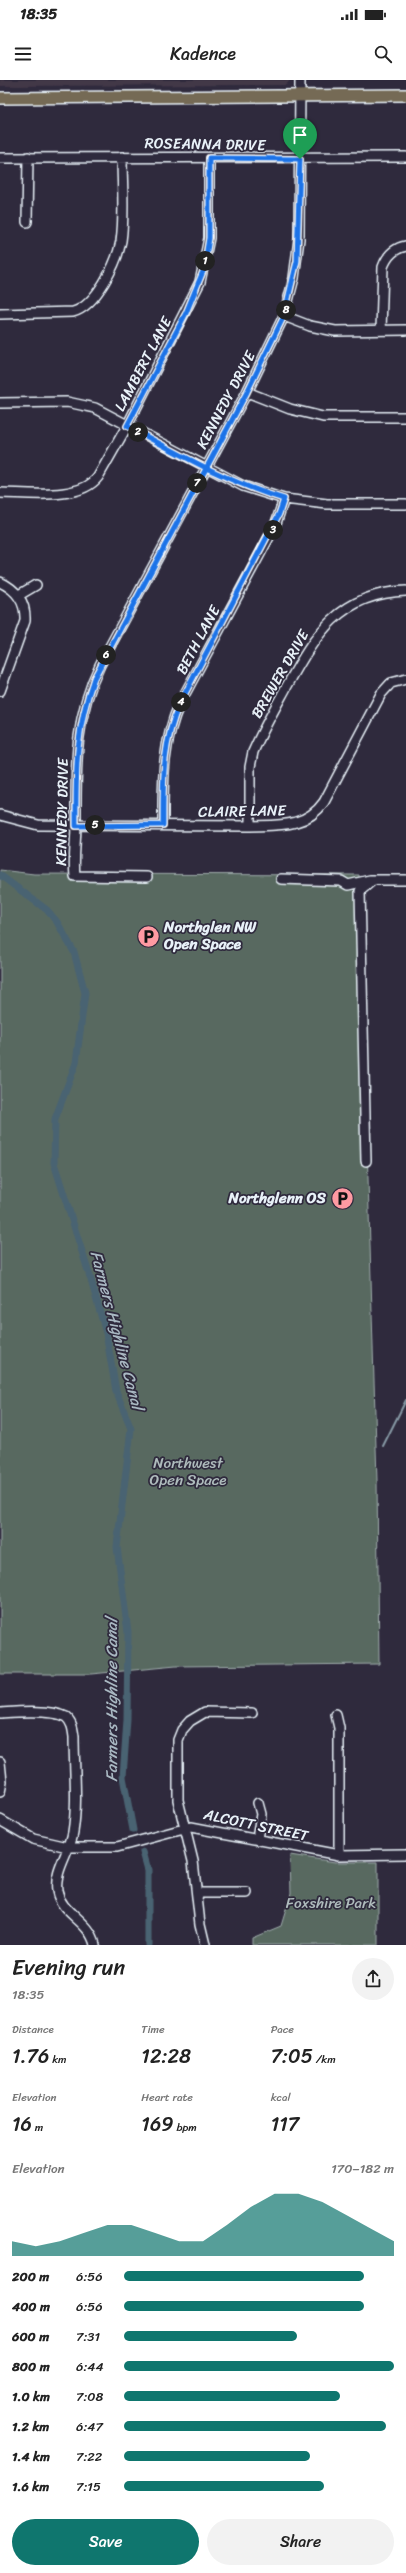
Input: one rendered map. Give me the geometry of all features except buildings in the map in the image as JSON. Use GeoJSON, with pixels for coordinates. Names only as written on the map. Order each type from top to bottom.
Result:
{"type":"FeatureCollection","features":[{"type":"Feature","properties":{"kind":"main road"},"geometry":{"type":"LineString","coordinates":[[0,98],[406,95]]}},
{"type":"Feature","properties":{"kind":"street","name":"KENNEDY DRIVE"},"geometry":{"type":"LineString","coordinates":[[147,877],[75,876],[78,737],[87,698],[100,665],[247,392],[284,316],[297,261],[300,176],[300,80]]}},
{"type":"Feature","properties":{"kind":"street"},"geometry":{"type":"LineString","coordinates":[[27,222],[28,157]]}},
{"type":"Feature","properties":{"kind":"street","name":"ROSEANNA DRIVE"},"geometry":{"type":"LineString","coordinates":[[0,158],[122,157],[300,159],[406,157]]}},
{"type":"Feature","properties":{"kind":"street"},"geometry":{"type":"LineString","coordinates":[[0,314],[73,312],[82,309],[91,301],[105,278],[120,242],[122,157]]}},
{"type":"Feature","properties":{"kind":"street","name":"LAMBERT LANE"},"geometry":{"type":"LineString","coordinates":[[0,493],[66,493],[85,489],[98,477],[127,426],[186,313],[204,269],[209,238],[209,158]]}},
{"type":"Feature","properties":{"kind":"street"},"geometry":{"type":"LineString","coordinates":[[381,330],[383,267],[386,259],[392,253],[406,246]]}},
{"type":"Feature","properties":{"kind":"street"},"geometry":{"type":"LineString","coordinates":[[284,316],[323,329],[406,330]]}},
{"type":"Feature","properties":{"kind":"street"},"geometry":{"type":"LineString","coordinates":[[247,392],[284,408],[323,416],[406,417]]}},
{"type":"Feature","properties":{"kind":"street"},"geometry":{"type":"LineString","coordinates":[[0,403],[67,402],[95,408],[205,468],[243,486],[284,499],[327,504],[406,504]]}},
{"type":"Feature","properties":{"kind":"street","name":"BETH LANE"},"geometry":{"type":"LineString","coordinates":[[163,825],[164,764],[170,727],[180,703],[275,526],[284,499]]}},
{"type":"Feature","properties":{"kind":"street"},"geometry":{"type":"LineString","coordinates":[[0,582],[19,594],[25,612],[25,621],[0,691]]}},
{"type":"Feature","properties":{"kind":"street"},"geometry":{"type":"LineString","coordinates":[[19,594],[36,585]]}},
{"type":"Feature","properties":{"kind":"street","name":"BREWER DRIVE"},"geometry":{"type":"LineString","coordinates":[[250,826],[250,767],[253,752],[313,641],[329,622],[357,602],[377,595],[406,591]]}},
{"type":"Feature","properties":{"kind":"street","name":"CLAIRE LANE"},"geometry":{"type":"LineString","coordinates":[[0,815],[38,825],[250,826],[295,824],[316,812],[324,802],[381,694],[391,683],[406,678]]}},
{"type":"Feature","properties":{"kind":"street"},"geometry":{"type":"LineString","coordinates":[[281,879],[341,880],[348,885],[373,880],[406,880]]}},
{"type":"Feature","properties":{"kind":"street"},"geometry":{"type":"LineString","coordinates":[[366,1161],[360,891],[373,880]]}},
{"type":"Feature","properties":{"kind":"street"},"geometry":{"type":"LineString","coordinates":[[205,1945],[200,1924],[193,1861],[177,1793],[178,1745],[182,1730],[195,1717],[205,1712],[252,1714]]}},
{"type":"Feature","properties":{"kind":"street"},"geometry":{"type":"LineString","coordinates":[[0,1713],[46,1713],[70,1715],[74,1737],[74,1831],[58,1878],[58,1893],[65,1906],[89,1930],[95,1945]]}},
{"type":"Feature","properties":{"kind":"street"},"geometry":{"type":"LineString","coordinates":[[336,1715],[339,1728],[339,1855]]}},
{"type":"Feature","properties":{"kind":"street"},"geometry":{"type":"LineString","coordinates":[[0,1762],[2,1782],[0,1792]]}},
{"type":"Feature","properties":{"kind":"street"},"geometry":{"type":"LineString","coordinates":[[257,1839],[261,1814],[258,1803]]}},
{"type":"Feature","properties":{"kind":"street","name":"ALCOTT STREET"},"geometry":{"type":"LineString","coordinates":[[0,1820],[33,1839],[68,1847],[116,1847],[184,1827],[211,1829],[339,1855],[406,1854]]}},
{"type":"Feature","properties":{"kind":"street"},"geometry":{"type":"LineString","coordinates":[[197,1893],[247,1893]]}},
{"type":"Feature","properties":{"kind":"shaded area"},"geometry":{"type":"Polygon","coordinates":[[[0,80],[290,80],[286,85],[0,86],[0,80]]]}},
{"type":"Feature","properties":{"kind":"green space","name":"Northwest Open Space"},"geometry":{"type":"Polygon","coordinates":[[[0,870],[34,874],[359,875],[377,1481],[379,1664],[176,1666],[91,1674],[0,1674],[0,870]]]}},
{"type":"Feature","properties":{"kind":"green space","name":"Foxshire Park"},"geometry":{"type":"Polygon","coordinates":[[[290,1855],[335,1862],[378,1862],[378,1945],[252,1945],[252,1938],[281,1926],[291,1893],[290,1855]]]}},
{"type":"Feature","properties":{"kind":"waterway","name":"Farmers Highline Canal"},"geometry":{"type":"LineString","coordinates":[[0,875],[47,910],[57,922],[74,952],[85,993],[76,1063],[55,1119],[54,1163],[106,1333],[116,1391],[131,1429],[117,1547],[128,1632],[127,1720],[123,1777],[133,1830]]}},
{"type":"Feature","properties":{"kind":"waterway"},"geometry":{"type":"LineString","coordinates":[[383,1446],[406,1400]]}},
{"type":"Feature","properties":{"kind":"waterway","name":"Farmers Highline Canal"},"geometry":{"type":"LineString","coordinates":[[143,1852],[148,1870],[148,1945]]}},
{"type":"Feature","properties":{"kind":"place","name":"Northglen NW Open Space"},"geometry":{"type":"Point","coordinates":[149,936]}},
{"type":"Feature","properties":{"kind":"place","name":"Northglenn OS"},"geometry":{"type":"Point","coordinates":[342,1198]}},
{"type":"Feature","properties":{"kind":"route"},"geometry":{"type":"LineString","coordinates":[[300,159],[209,158],[210,218],[209,238],[204,269],[200,282],[186,313],[127,426],[205,468],[243,486],[284,499],[275,526],[180,703],[170,727],[164,764],[163,825],[76,826],[76,761],[79,727],[94,678],[205,468],[269,351],[284,316],[291,293],[297,261],[300,213],[300,159]]}}]}
